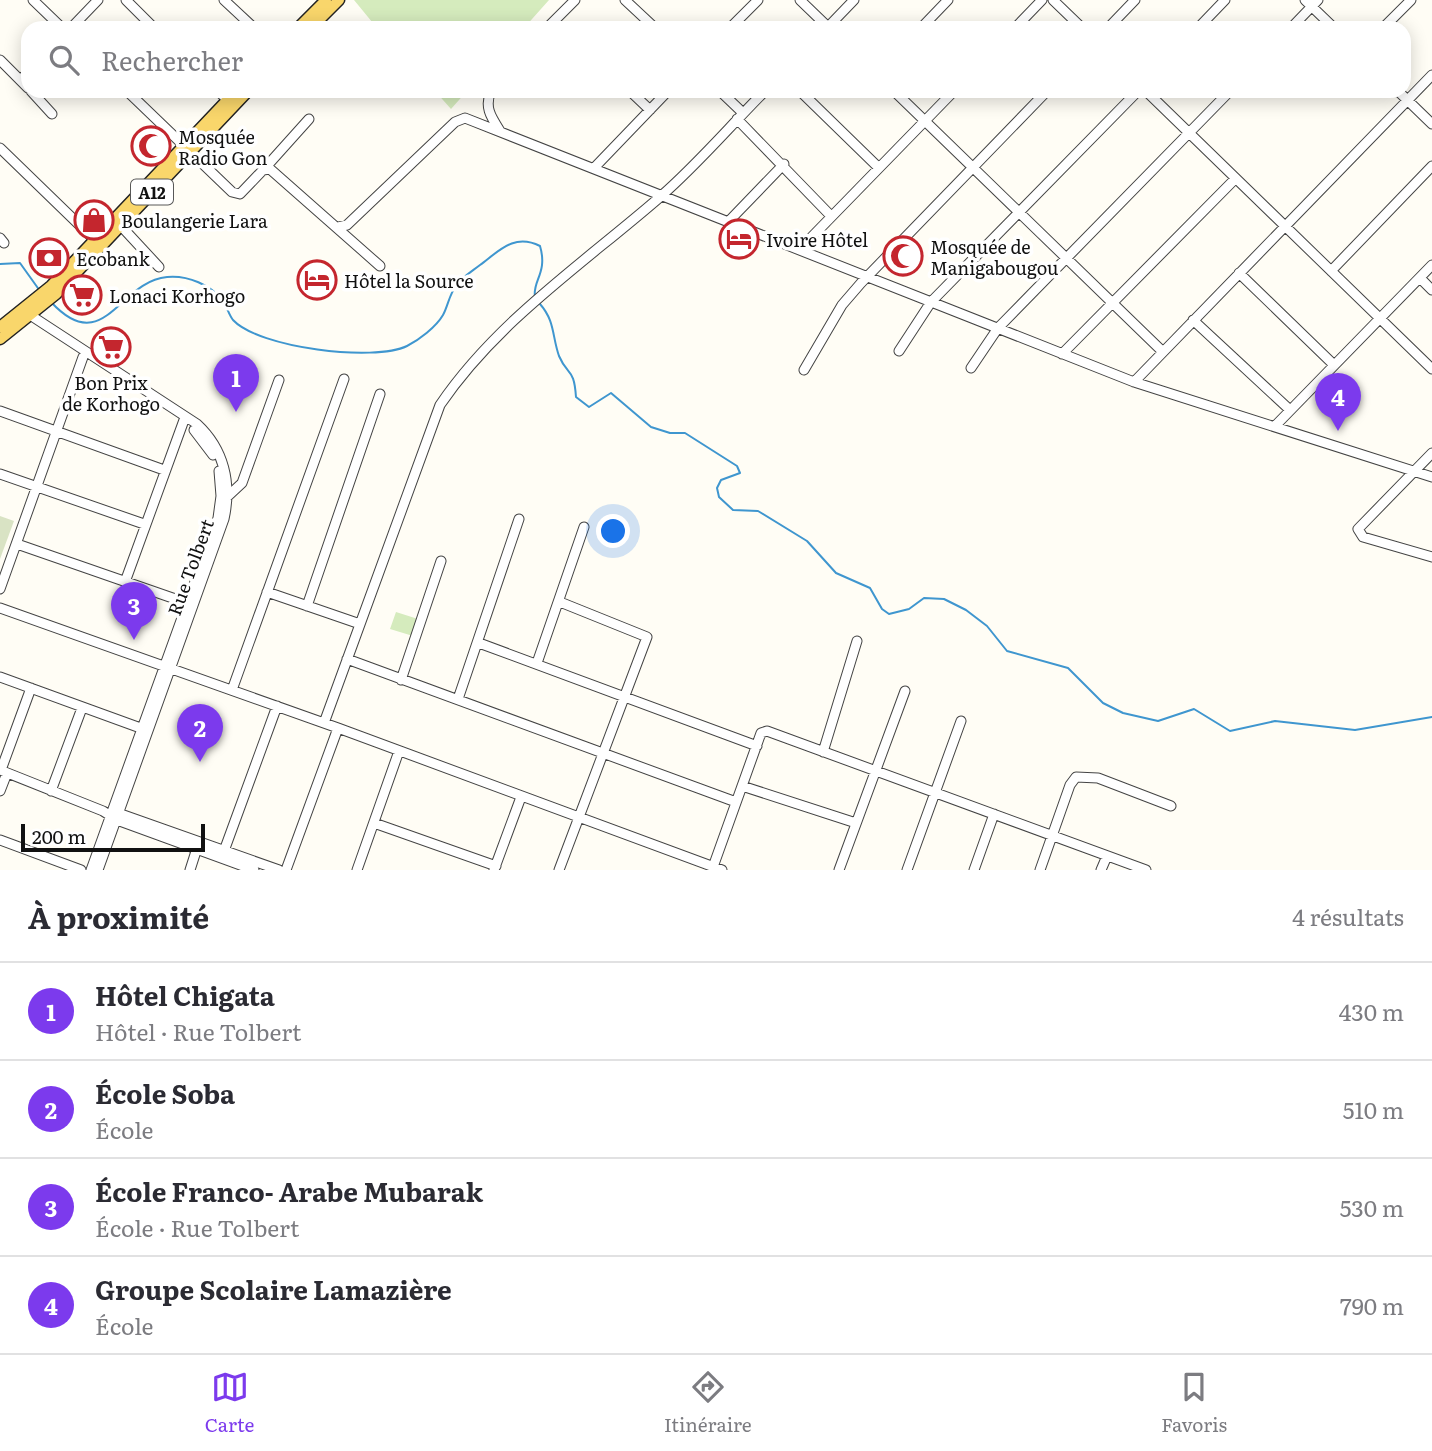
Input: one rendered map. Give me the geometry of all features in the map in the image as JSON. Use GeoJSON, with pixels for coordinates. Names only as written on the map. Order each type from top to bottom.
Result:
{"type":"FeatureCollection","features":[{"type":"Feature","properties":{"kind":"main road"},"geometry":{"type":"LineString","coordinates":[[305,21],[326,0]]}},
{"type":"Feature","properties":{"kind":"main road"},"geometry":{"type":"LineString","coordinates":[[318,21],[339,0]]}},
{"type":"Feature","properties":{"kind":"main road","name":"A12"},"geometry":{"type":"LineString","coordinates":[[230,103],[232,98]]}},
{"type":"Feature","properties":{"kind":"main road","name":"A12"},"geometry":{"type":"LineString","coordinates":[[0,339],[54,290],[238,98]]}},
{"type":"Feature","properties":{"kind":"main road","name":"A12"},"geometry":{"type":"LineString","coordinates":[[98,243],[121,226],[186,150]]}},
{"type":"Feature","properties":{"kind":"main road","name":"A12"},"geometry":{"type":"LineString","coordinates":[[0,327],[28,312]]}},
{"type":"Feature","properties":{"kind":"street"},"geometry":{"type":"LineString","coordinates":[[33,0],[55,21]]}},
{"type":"Feature","properties":{"kind":"street"},"geometry":{"type":"LineString","coordinates":[[78,21],[98,0]]}},
{"type":"Feature","properties":{"kind":"street"},"geometry":{"type":"LineString","coordinates":[[126,0],[147,21]]}},
{"type":"Feature","properties":{"kind":"street"},"geometry":{"type":"LineString","coordinates":[[224,0],[246,21]]}},
{"type":"Feature","properties":{"kind":"street"},"geometry":{"type":"LineString","coordinates":[[556,19],[575,0]]}},
{"type":"Feature","properties":{"kind":"street"},"geometry":{"type":"LineString","coordinates":[[625,0],[648,21]]}},
{"type":"Feature","properties":{"kind":"street"},"geometry":{"type":"LineString","coordinates":[[737,21],[758,0]]}},
{"type":"Feature","properties":{"kind":"street"},"geometry":{"type":"LineString","coordinates":[[800,0],[821,21]]}},
{"type":"Feature","properties":{"kind":"street"},"geometry":{"type":"LineString","coordinates":[[834,21],[854,0]]}},
{"type":"Feature","properties":{"kind":"street"},"geometry":{"type":"LineString","coordinates":[[928,21],[948,0]]}},
{"type":"Feature","properties":{"kind":"street"},"geometry":{"type":"LineString","coordinates":[[1022,21],[1042,0]]}},
{"type":"Feature","properties":{"kind":"street"},"geometry":{"type":"LineString","coordinates":[[1053,0],[1075,21]]}},
{"type":"Feature","properties":{"kind":"street"},"geometry":{"type":"LineString","coordinates":[[1115,21],[1135,0]]}},
{"type":"Feature","properties":{"kind":"street"},"geometry":{"type":"LineString","coordinates":[[1205,21],[1225,0]]}},
{"type":"Feature","properties":{"kind":"street"},"geometry":{"type":"LineString","coordinates":[[1390,21],[1410,0]]}},
{"type":"Feature","properties":{"kind":"street"},"geometry":{"type":"LineString","coordinates":[[1297,21],[1312,2],[1328,21]]}},
{"type":"Feature","properties":{"kind":"street"},"geometry":{"type":"LineString","coordinates":[[0,60],[20,80]]}},
{"type":"Feature","properties":{"kind":"street"},"geometry":{"type":"LineString","coordinates":[[1411,96],[1432,75]]}},
{"type":"Feature","properties":{"kind":"street"},"geometry":{"type":"LineString","coordinates":[[37,98],[52,114]]}},
{"type":"Feature","properties":{"kind":"street"},"geometry":{"type":"LineString","coordinates":[[134,98],[236,195],[265,168],[309,119]]}},
{"type":"Feature","properties":{"kind":"street"},"geometry":{"type":"LineString","coordinates":[[225,98],[230,103]]}},
{"type":"Feature","properties":{"kind":"street"},"geometry":{"type":"LineString","coordinates":[[488,98],[489,113],[501,132]]}},
{"type":"Feature","properties":{"kind":"street"},"geometry":{"type":"LineString","coordinates":[[637,98],[650,110]]}},
{"type":"Feature","properties":{"kind":"street"},"geometry":{"type":"LineString","coordinates":[[594,168],[661,98]]}},
{"type":"Feature","properties":{"kind":"street"},"geometry":{"type":"LineString","coordinates":[[726,98],[831,216]]}},
{"type":"Feature","properties":{"kind":"street"},"geometry":{"type":"LineString","coordinates":[[324,723],[440,405],[459,377],[532,303],[662,195],[758,98]]}},
{"type":"Feature","properties":{"kind":"street"},"geometry":{"type":"LineString","coordinates":[[807,98],[879,168]]}},
{"type":"Feature","properties":{"kind":"street"},"geometry":{"type":"LineString","coordinates":[[901,98],[1162,351]]}},
{"type":"Feature","properties":{"kind":"street"},"geometry":{"type":"LineString","coordinates":[[800,249],[947,98]]}},
{"type":"Feature","properties":{"kind":"street"},"geometry":{"type":"LineString","coordinates":[[804,370],[842,305],[1040,98]]}},
{"type":"Feature","properties":{"kind":"street"},"geometry":{"type":"LineString","coordinates":[[900,351],[931,302],[1131,98]]}},
{"type":"Feature","properties":{"kind":"street"},"geometry":{"type":"LineString","coordinates":[[1153,98],[1432,369]]}},
{"type":"Feature","properties":{"kind":"street"},"geometry":{"type":"LineString","coordinates":[[971,368],[998,328],[1223,98]]}},
{"type":"Feature","properties":{"kind":"street"},"geometry":{"type":"LineString","coordinates":[[1134,383],[1407,100],[1432,124]]}},
{"type":"Feature","properties":{"kind":"street"},"geometry":{"type":"LineString","coordinates":[[338,227],[347,225],[461,118],[729,221],[1134,383],[1432,477]]}},
{"type":"Feature","properties":{"kind":"street"},"geometry":{"type":"LineString","coordinates":[[0,148],[98,243]]}},
{"type":"Feature","properties":{"kind":"street"},"geometry":{"type":"LineString","coordinates":[[729,221],[785,164]]}},
{"type":"Feature","properties":{"kind":"street"},"geometry":{"type":"LineString","coordinates":[[1331,271],[1432,166]]}},
{"type":"Feature","properties":{"kind":"street"},"geometry":{"type":"LineString","coordinates":[[265,168],[270,169],[380,266]]}},
{"type":"Feature","properties":{"kind":"street"},"geometry":{"type":"LineString","coordinates":[[1062,354],[1235,179]]}},
{"type":"Feature","properties":{"kind":"street"},"geometry":{"type":"LineString","coordinates":[[121,226],[159,267]]}},
{"type":"Feature","properties":{"kind":"street"},"geometry":{"type":"LineString","coordinates":[[1275,426],[1432,265]]}},
{"type":"Feature","properties":{"kind":"street"},"geometry":{"type":"LineString","coordinates":[[1239,273],[1334,365]]}},
{"type":"Feature","properties":{"kind":"street"},"geometry":{"type":"LineString","coordinates":[[1420,278],[1432,290]]}},
{"type":"Feature","properties":{"kind":"street","name":"Rue Tolbert"},"geometry":{"type":"LineString","coordinates":[[28,312],[83,357],[184,421],[212,451],[220,474],[218,518],[187,603],[168,668]]}},
{"type":"Feature","properties":{"kind":"street","name":"Rue Tolbert"},"geometry":{"type":"LineString","coordinates":[[28,312],[197,424],[212,440],[221,458],[227,497],[224,519],[147,730],[91,870]]}},
{"type":"Feature","properties":{"kind":"street"},"geometry":{"type":"LineString","coordinates":[[1193,320],[1290,410]]}},
{"type":"Feature","properties":{"kind":"street"},"geometry":{"type":"LineString","coordinates":[[0,589],[83,357]]}},
{"type":"Feature","properties":{"kind":"street"},"geometry":{"type":"LineString","coordinates":[[232,690],[344,379]]}},
{"type":"Feature","properties":{"kind":"street"},"geometry":{"type":"LineString","coordinates":[[227,497],[242,483],[279,380]]}},
{"type":"Feature","properties":{"kind":"street"},"geometry":{"type":"LineString","coordinates":[[307,606],[380,394]]}},
{"type":"Feature","properties":{"kind":"street"},"geometry":{"type":"LineString","coordinates":[[0,411],[164,470]]}},
{"type":"Feature","properties":{"kind":"street"},"geometry":{"type":"LineString","coordinates":[[124,582],[184,421]]}},
{"type":"Feature","properties":{"kind":"street"},"geometry":{"type":"LineString","coordinates":[[1432,453],[1358,529],[1363,537],[1432,557]]}},
{"type":"Feature","properties":{"kind":"street"},"geometry":{"type":"LineString","coordinates":[[0,474],[144,524]]}},
{"type":"Feature","properties":{"kind":"street"},"geometry":{"type":"LineString","coordinates":[[458,699],[519,519]]}},
{"type":"Feature","properties":{"kind":"street"},"geometry":{"type":"LineString","coordinates":[[537,663],[584,527]]}},
{"type":"Feature","properties":{"kind":"street"},"geometry":{"type":"LineString","coordinates":[[17,544],[187,603]]}},
{"type":"Feature","properties":{"kind":"street"},"geometry":{"type":"LineString","coordinates":[[401,680],[441,561]]}},
{"type":"Feature","properties":{"kind":"street"},"geometry":{"type":"LineString","coordinates":[[267,592],[360,624]]}},
{"type":"Feature","properties":{"kind":"street"},"geometry":{"type":"LineString","coordinates":[[559,870],[647,637],[560,602]]}},
{"type":"Feature","properties":{"kind":"street"},"geometry":{"type":"LineString","coordinates":[[0,608],[338,728],[717,868],[736,802],[761,733],[767,731],[1146,870]]}},
{"type":"Feature","properties":{"kind":"street"},"geometry":{"type":"LineString","coordinates":[[823,752],[857,641]]}},
{"type":"Feature","properties":{"kind":"street"},"geometry":{"type":"LineString","coordinates":[[479,643],[757,746]]}},
{"type":"Feature","properties":{"kind":"street"},"geometry":{"type":"LineString","coordinates":[[347,659],[736,802]]}},
{"type":"Feature","properties":{"kind":"street"},"geometry":{"type":"LineString","coordinates":[[0,677],[147,730]]}},
{"type":"Feature","properties":{"kind":"street"},"geometry":{"type":"LineString","coordinates":[[0,791],[2,771],[31,688]]}},
{"type":"Feature","properties":{"kind":"street"},"geometry":{"type":"LineString","coordinates":[[839,870],[905,691]]}},
{"type":"Feature","properties":{"kind":"street"},"geometry":{"type":"LineString","coordinates":[[224,851],[277,706]]}},
{"type":"Feature","properties":{"kind":"street"},"geometry":{"type":"LineString","coordinates":[[51,790],[82,708]]}},
{"type":"Feature","properties":{"kind":"street"},"geometry":{"type":"LineString","coordinates":[[907,870],[961,721]]}},
{"type":"Feature","properties":{"kind":"street"},"geometry":{"type":"LineString","coordinates":[[286,870],[338,728]]}},
{"type":"Feature","properties":{"kind":"street"},"geometry":{"type":"LineString","coordinates":[[357,870],[399,751]]}},
{"type":"Feature","properties":{"kind":"street"},"geometry":{"type":"LineString","coordinates":[[2,771],[254,870]]}},
{"type":"Feature","properties":{"kind":"street"},"geometry":{"type":"LineString","coordinates":[[1040,870],[1072,780],[1081,776],[1098,778],[1171,806]]}},
{"type":"Feature","properties":{"kind":"street"},"geometry":{"type":"LineString","coordinates":[[743,786],[856,823]]}},
{"type":"Feature","properties":{"kind":"street"},"geometry":{"type":"LineString","coordinates":[[374,823],[495,868],[522,797]]}},
{"type":"Feature","properties":{"kind":"street"},"geometry":{"type":"LineString","coordinates":[[974,870],[994,814]]}},
{"type":"Feature","properties":{"kind":"street","name":"Rue Tolbert"},"geometry":{"type":"LineString","coordinates":[[98,870],[112,815]]}},
{"type":"Feature","properties":{"kind":"street"},"geometry":{"type":"LineString","coordinates":[[0,840],[81,870]]}},
{"type":"Feature","properties":{"kind":"street"},"geometry":{"type":"LineString","coordinates":[[198,847],[224,851],[279,870]]}},
{"type":"Feature","properties":{"kind":"street"},"geometry":{"type":"LineString","coordinates":[[190,870],[198,847]]}},
{"type":"Feature","properties":{"kind":"street"},"geometry":{"type":"LineString","coordinates":[[1101,870],[1107,856]]}},
{"type":"Feature","properties":{"kind":"green space"},"geometry":{"type":"Polygon","coordinates":[[[354,0],[549,0],[530,21],[371,21],[354,0]]]}},
{"type":"Feature","properties":{"kind":"green space"},"geometry":{"type":"Polygon","coordinates":[[[441,98],[461,98],[451,109],[441,98]]]}},
{"type":"Feature","properties":{"kind":"green space"},"geometry":{"type":"Polygon","coordinates":[[[0,516],[14,521],[0,559],[0,516]]]}},
{"type":"Feature","properties":{"kind":"green space"},"geometry":{"type":"Polygon","coordinates":[[[396,612],[418,619],[413,636],[390,629],[396,612]]]}},
{"type":"Feature","properties":{"kind":"waterway"},"geometry":{"type":"LineString","coordinates":[[51,302],[69,317],[85,323],[98,320],[111,312],[150,282],[167,277],[183,278],[212,290],[223,301],[233,320],[247,330],[267,338],[317,350],[370,353],[391,351],[407,346],[436,324],[443,315],[454,289],[464,277],[500,249],[522,242],[540,246],[542,263],[535,297]]}},
{"type":"Feature","properties":{"kind":"waterway"},"geometry":{"type":"LineString","coordinates":[[0,264],[20,263],[40,291]]}},
{"type":"Feature","properties":{"kind":"waterway"},"geometry":{"type":"LineString","coordinates":[[540,304],[551,323],[562,363],[572,376],[576,397],[589,407],[611,393],[651,427],[670,433],[685,433],[737,466],[740,473],[721,480],[717,488],[719,497],[733,510],[758,511],[807,541],[836,573],[870,588],[882,609],[889,614],[909,609],[924,598],[944,599],[966,610],[987,626],[1007,651],[1068,668],[1103,703],[1123,713],[1158,721],[1194,709],[1230,731],[1275,721],[1355,730],[1432,717]]}},
{"type":"Feature","properties":{"kind":"place","name":"Mosquée Radio Gon"},"geometry":{"type":"Point","coordinates":[151,146]}},
{"type":"Feature","properties":{"kind":"place","name":"Boulangerie Lara"},"geometry":{"type":"Point","coordinates":[94,220]}},
{"type":"Feature","properties":{"kind":"place","name":"Ivoire Hôtel"},"geometry":{"type":"Point","coordinates":[739,239]}},
{"type":"Feature","properties":{"kind":"place","name":"Mosquée de Manigabougou"},"geometry":{"type":"Point","coordinates":[903,256]}},
{"type":"Feature","properties":{"kind":"place","name":"Ecobank"},"geometry":{"type":"Point","coordinates":[49,258]}},
{"type":"Feature","properties":{"kind":"place","name":"Hôtel la Source"},"geometry":{"type":"Point","coordinates":[317,280]}},
{"type":"Feature","properties":{"kind":"place","name":"Lonaci Korhogo"},"geometry":{"type":"Point","coordinates":[82,295]}},
{"type":"Feature","properties":{"kind":"place","name":"Bon Prix de Korhogo"},"geometry":{"type":"Point","coordinates":[111,347]}},
{"type":"Feature","properties":{"kind":"place","name":"Hôtel Chigata"},"geometry":{"type":"Point","coordinates":[236,412]}},
{"type":"Feature","properties":{"kind":"place","name":"Groupe Scolaire Lamazière"},"geometry":{"type":"Point","coordinates":[1338,431]}},
{"type":"Feature","properties":{"kind":"place","name":"École Franco- Arabe Mubarak"},"geometry":{"type":"Point","coordinates":[134,640]}},
{"type":"Feature","properties":{"kind":"place","name":"École Soba"},"geometry":{"type":"Point","coordinates":[200,762]}}]}
